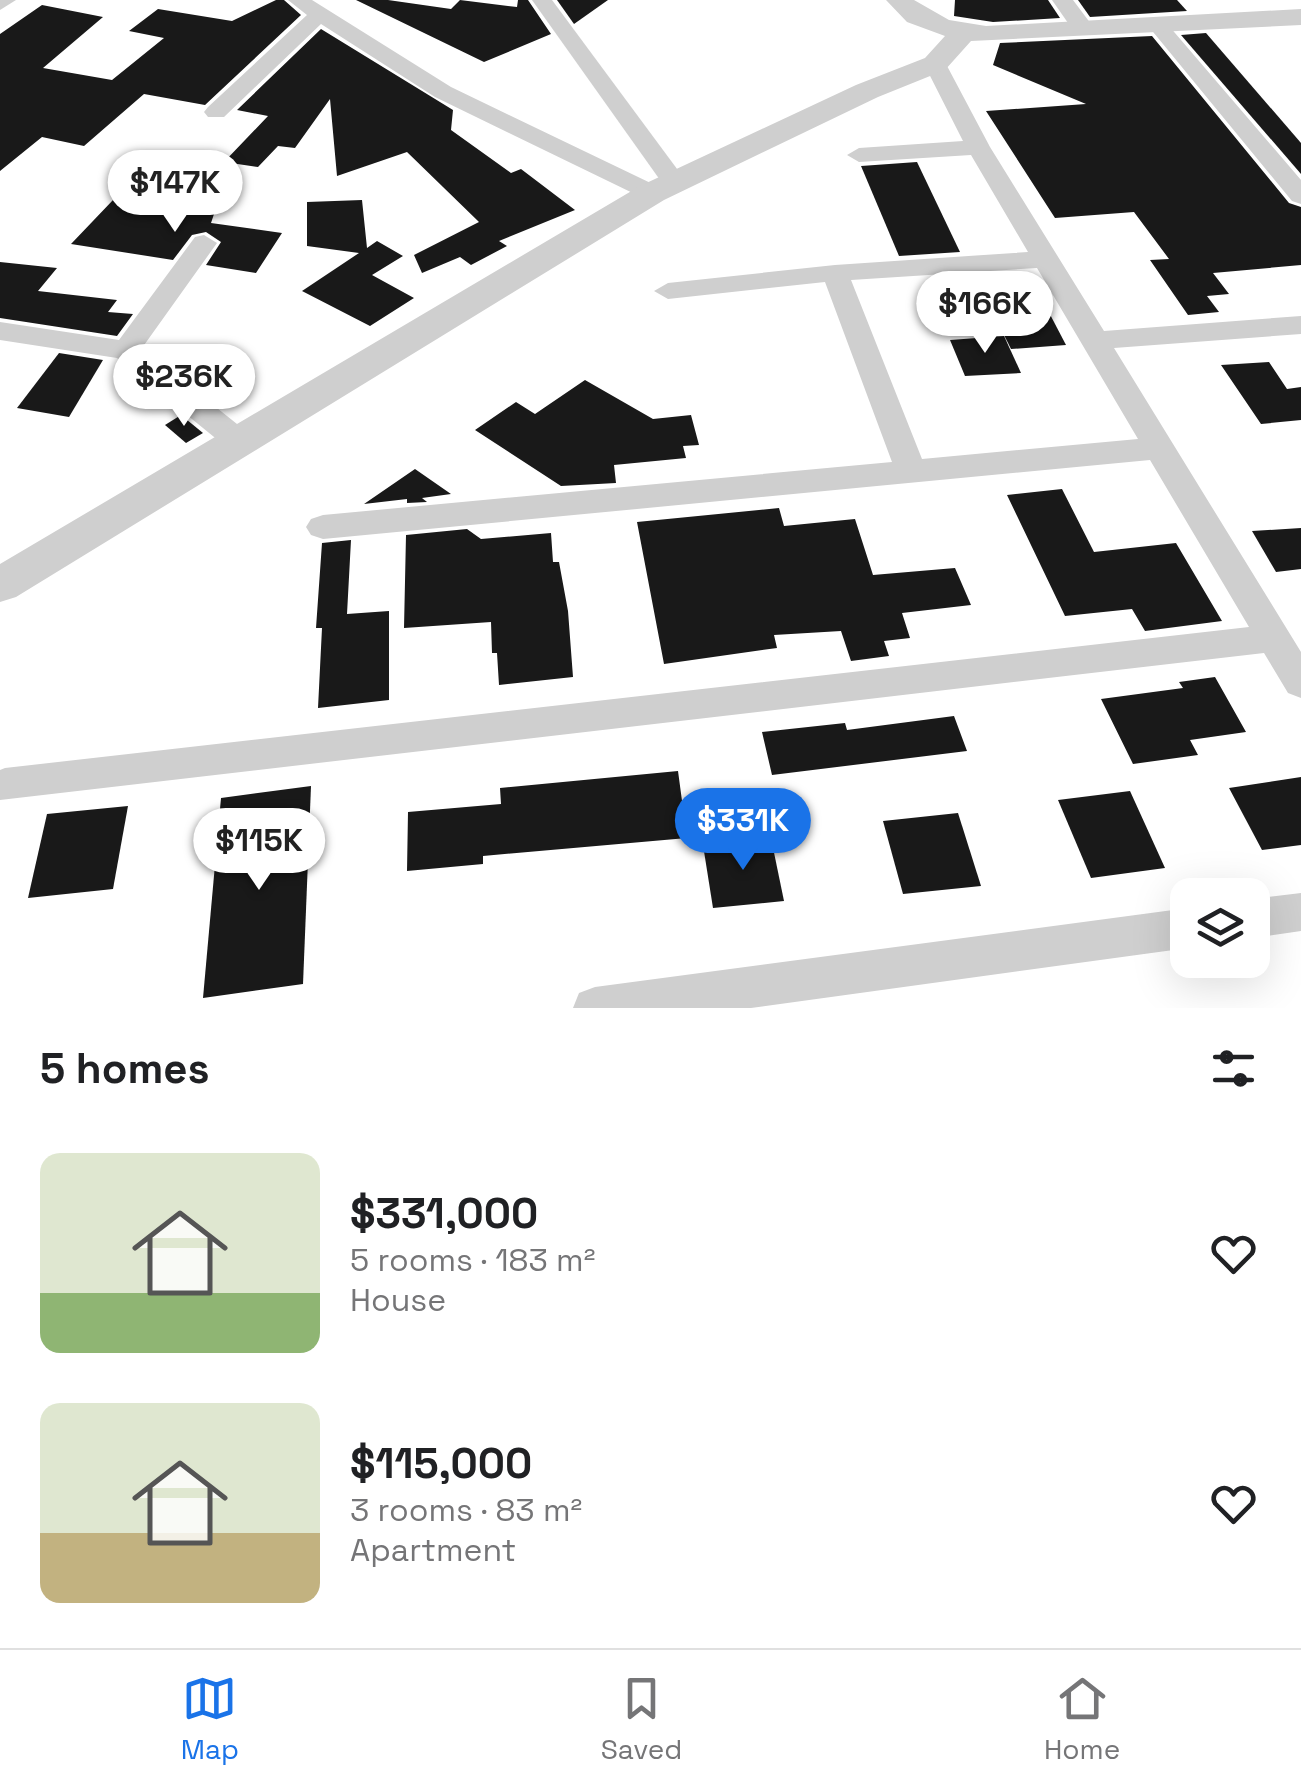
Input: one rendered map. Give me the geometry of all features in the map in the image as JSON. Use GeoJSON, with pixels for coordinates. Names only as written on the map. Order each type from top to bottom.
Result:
{"type":"FeatureCollection","features":[{"type":"Feature","properties":{"kind":"street"},"geometry":{"type":"LineString","coordinates":[[298,0],[443,92],[663,187]]}},
{"type":"Feature","properties":{"kind":"street"},"geometry":{"type":"LineString","coordinates":[[542,0],[663,187]]}},
{"type":"Feature","properties":{"kind":"street"},"geometry":{"type":"LineString","coordinates":[[899,0],[904,8],[936,25],[986,34],[1301,17]]}},
{"type":"Feature","properties":{"kind":"street"},"geometry":{"type":"LineString","coordinates":[[1062,0],[1083,28]]}},
{"type":"Feature","properties":{"kind":"street"},"geometry":{"type":"LineString","coordinates":[[216,112],[320,14]]}},
{"type":"Feature","properties":{"kind":"street"},"geometry":{"type":"LineString","coordinates":[[1156,23],[1301,196]]}},
{"type":"Feature","properties":{"kind":"street"},"geometry":{"type":"LineString","coordinates":[[0,585],[663,187],[867,91],[935,64],[964,32]]}},
{"type":"Feature","properties":{"kind":"street"},"geometry":{"type":"LineString","coordinates":[[935,64],[978,147],[1301,683]]}},
{"type":"Feature","properties":{"kind":"street"},"geometry":{"type":"LineString","coordinates":[[859,154],[978,147]]}},
{"type":"Feature","properties":{"kind":"street"},"geometry":{"type":"LineString","coordinates":[[126,350],[204,242]]}},
{"type":"Feature","properties":{"kind":"street"},"geometry":{"type":"LineString","coordinates":[[668,291],[835,273],[1046,259]]}},
{"type":"Feature","properties":{"kind":"street"},"geometry":{"type":"LineString","coordinates":[[835,273],[911,471]]}},
{"type":"Feature","properties":{"kind":"street"},"geometry":{"type":"LineString","coordinates":[[1096,341],[1301,325]]}},
{"type":"Feature","properties":{"kind":"street"},"geometry":{"type":"LineString","coordinates":[[0,331],[126,350],[241,443]]}},
{"type":"Feature","properties":{"kind":"street"},"geometry":{"type":"LineString","coordinates":[[323,527],[1160,448]]}},
{"type":"Feature","properties":{"kind":"street"},"geometry":{"type":"LineString","coordinates":[[4,785],[1274,638]]}},
{"type":"Feature","properties":{"kind":"street"},"geometry":{"type":"LineString","coordinates":[[1270,916],[1301,912]]}},
{"type":"Feature","properties":{"kind":"street"},"geometry":{"type":"LineString","coordinates":[[595,1008],[1170,930]]}},
{"type":"Feature","properties":{"kind":"building"},"geometry":{"type":"Polygon","coordinates":[[[284,0],[301,15],[205,105],[144,94],[84,146],[42,137],[0,171],[0,34],[42,5],[103,17],[43,68],[112,80],[164,38],[129,31],[158,9],[232,21],[284,0]]]}},
{"type":"Feature","properties":{"kind":"building"},"geometry":{"type":"Polygon","coordinates":[[[356,0],[388,0],[451,9],[460,0],[517,7],[518,0],[528,0],[551,34],[484,62],[356,0]]]}},
{"type":"Feature","properties":{"kind":"building"},"geometry":{"type":"Polygon","coordinates":[[[557,0],[608,0],[574,24],[557,0]]]}},
{"type":"Feature","properties":{"kind":"building"},"geometry":{"type":"Polygon","coordinates":[[[955,0],[1048,0],[1060,18],[993,22],[954,16],[955,0]]]}},
{"type":"Feature","properties":{"kind":"building"},"geometry":{"type":"Polygon","coordinates":[[[1078,0],[1177,0],[1187,11],[1090,17],[1078,0]]]}},
{"type":"Feature","properties":{"kind":"building"},"geometry":{"type":"Polygon","coordinates":[[[321,29],[453,110],[451,130],[511,173],[521,169],[575,210],[499,241],[507,246],[471,265],[460,257],[422,273],[414,255],[479,222],[407,152],[337,176],[330,99],[295,148],[278,146],[258,167],[224,162],[268,116],[237,110],[321,29]]]}},
{"type":"Feature","properties":{"kind":"building"},"geometry":{"type":"Polygon","coordinates":[[[1206,33],[1301,143],[1301,174],[1181,35],[1206,33]]]}},
{"type":"Feature","properties":{"kind":"building"},"geometry":{"type":"Polygon","coordinates":[[[1152,36],[1289,203],[1301,207],[1301,265],[1213,273],[1229,294],[1207,296],[1219,312],[1188,315],[1150,260],[1169,259],[1134,212],[1055,218],[986,111],[1086,104],[993,65],[1000,43],[1152,36]]]}},
{"type":"Feature","properties":{"kind":"building"},"geometry":{"type":"Polygon","coordinates":[[[917,162],[960,252],[899,256],[861,166],[917,162]]]}},
{"type":"Feature","properties":{"kind":"building"},"geometry":{"type":"Polygon","coordinates":[[[113,200],[214,214],[211,223],[282,233],[256,273],[206,265],[221,242],[206,232],[192,235],[173,260],[71,244],[113,200]]]}},
{"type":"Feature","properties":{"kind":"building"},"geometry":{"type":"Polygon","coordinates":[[[362,200],[367,248],[377,241],[403,256],[372,275],[414,298],[370,326],[302,291],[359,253],[307,246],[307,202],[362,200]]]}},
{"type":"Feature","properties":{"kind":"building"},"geometry":{"type":"Polygon","coordinates":[[[0,262],[57,268],[38,291],[117,300],[108,312],[133,314],[117,336],[0,318],[0,262]]]}},
{"type":"Feature","properties":{"kind":"building"},"geometry":{"type":"Polygon","coordinates":[[[1032,280],[1066,345],[1011,349],[979,284],[1032,280]]]}},
{"type":"Feature","properties":{"kind":"building"},"geometry":{"type":"Polygon","coordinates":[[[1004,336],[1021,373],[965,376],[950,340],[1004,336]]]}},
{"type":"Feature","properties":{"kind":"building"},"geometry":{"type":"Polygon","coordinates":[[[59,353],[103,360],[69,417],[17,408],[59,353]]]}},
{"type":"Feature","properties":{"kind":"building"},"geometry":{"type":"Polygon","coordinates":[[[1269,362],[1287,389],[1301,387],[1301,420],[1261,424],[1221,365],[1269,362]]]}},
{"type":"Feature","properties":{"kind":"building"},"geometry":{"type":"Polygon","coordinates":[[[585,380],[653,419],[691,415],[699,445],[683,446],[686,458],[614,465],[616,483],[561,486],[475,430],[516,402],[535,414],[585,380]]]}},
{"type":"Feature","properties":{"kind":"building"},"geometry":{"type":"Polygon","coordinates":[[[181,415],[203,433],[186,443],[165,425],[181,415]]]}},
{"type":"Feature","properties":{"kind":"building"},"geometry":{"type":"Polygon","coordinates":[[[415,469],[451,494],[422,498],[427,502],[407,503],[407,499],[364,504],[415,469]]]}},
{"type":"Feature","properties":{"kind":"building"},"geometry":{"type":"Polygon","coordinates":[[[1062,489],[1094,552],[1176,543],[1222,621],[1145,631],[1132,609],[1065,616],[1007,495],[1062,489]]]}},
{"type":"Feature","properties":{"kind":"building"},"geometry":{"type":"Polygon","coordinates":[[[779,508],[784,526],[855,519],[873,575],[955,568],[971,605],[902,613],[910,638],[884,641],[889,656],[851,661],[841,631],[774,635],[777,648],[664,664],[637,522],[779,508]]]}},
{"type":"Feature","properties":{"kind":"building"},"geometry":{"type":"Polygon","coordinates":[[[1301,528],[1301,569],[1276,572],[1252,531],[1301,528]]]}},
{"type":"Feature","properties":{"kind":"building"},"geometry":{"type":"Polygon","coordinates":[[[467,529],[481,539],[551,533],[553,562],[559,562],[568,611],[573,677],[499,685],[491,622],[404,628],[406,535],[467,529]]]}},
{"type":"Feature","properties":{"kind":"building"},"geometry":{"type":"Polygon","coordinates":[[[351,540],[347,614],[389,611],[389,700],[318,708],[322,628],[316,628],[322,543],[351,540]]]}},
{"type":"Feature","properties":{"kind":"building"},"geometry":{"type":"Polygon","coordinates":[[[1215,677],[1246,732],[1190,740],[1198,755],[1133,764],[1101,699],[1183,688],[1179,682],[1215,677]]]}},
{"type":"Feature","properties":{"kind":"building"},"geometry":{"type":"Polygon","coordinates":[[[954,716],[967,751],[772,775],[762,732],[845,723],[847,730],[954,716]]]}},
{"type":"Feature","properties":{"kind":"building"},"geometry":{"type":"Polygon","coordinates":[[[678,771],[687,838],[483,856],[483,864],[407,871],[408,812],[501,804],[500,788],[678,771]]]}},
{"type":"Feature","properties":{"kind":"building"},"geometry":{"type":"Polygon","coordinates":[[[1301,777],[1301,845],[1262,850],[1229,788],[1301,777]]]}},
{"type":"Feature","properties":{"kind":"building"},"geometry":{"type":"Polygon","coordinates":[[[311,786],[303,984],[203,998],[221,798],[311,786]]]}},
{"type":"Feature","properties":{"kind":"building"},"geometry":{"type":"Polygon","coordinates":[[[1130,791],[1165,868],[1091,878],[1058,800],[1130,791]]]}},
{"type":"Feature","properties":{"kind":"building"},"geometry":{"type":"Polygon","coordinates":[[[128,806],[113,889],[28,898],[47,814],[128,806]]]}},
{"type":"Feature","properties":{"kind":"building"},"geometry":{"type":"Polygon","coordinates":[[[958,813],[981,886],[903,894],[883,821],[958,813]]]}},
{"type":"Feature","properties":{"kind":"building"},"geometry":{"type":"Polygon","coordinates":[[[771,838],[784,901],[713,908],[703,845],[771,838]]]}}]}
